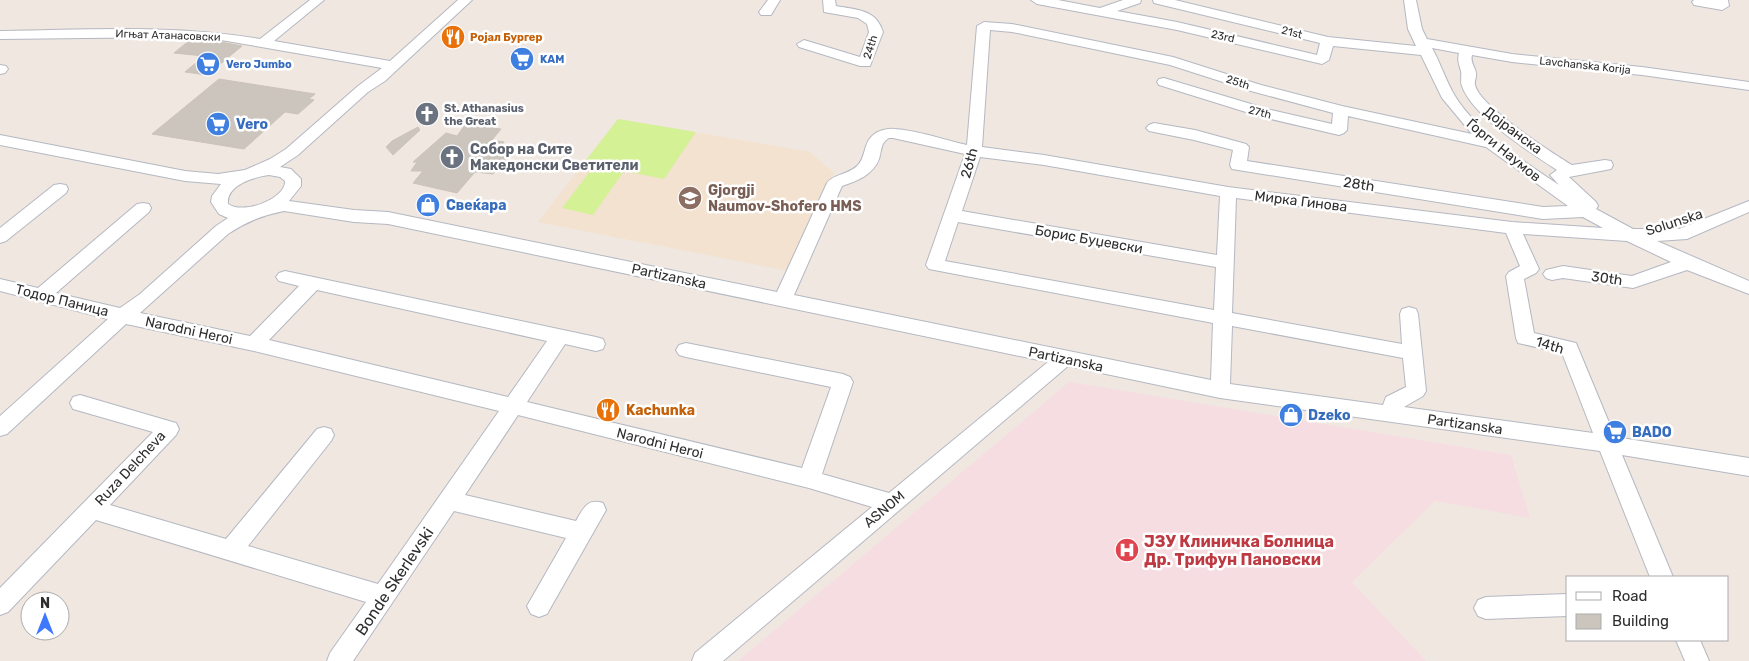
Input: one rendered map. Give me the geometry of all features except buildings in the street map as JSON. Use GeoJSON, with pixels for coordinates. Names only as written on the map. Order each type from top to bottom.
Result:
{"type":"FeatureCollection","features":[{"type":"Feature","properties":{"kind":"street"},"geometry":{"type":"LineString","coordinates":[[263,43],[318,0]]}},
{"type":"Feature","properties":{"kind":"street"},"geometry":{"type":"LineString","coordinates":[[123,316],[139,296],[202,238],[217,214],[219,201],[227,186],[251,173],[276,163],[292,152],[363,90],[380,78],[466,0]]}},
{"type":"Feature","properties":{"kind":"street"},"geometry":{"type":"LineString","coordinates":[[766,12],[774,0]]}},
{"type":"Feature","properties":{"kind":"street","name":"24th"},"geometry":{"type":"LineString","coordinates":[[804,44],[865,64],[876,32],[874,22],[862,15],[829,8],[830,0]]}},
{"type":"Feature","properties":{"kind":"street","name":"23rd"},"geometry":{"type":"LineString","coordinates":[[1037,0],[1177,26],[1322,60],[1328,41]]}},
{"type":"Feature","properties":{"kind":"street","name":"23rd"},"geometry":{"type":"LineString","coordinates":[[1103,11],[1136,0]]}},
{"type":"Feature","properties":{"kind":"street","name":"21st"},"geometry":{"type":"LineString","coordinates":[[1159,0],[1328,41],[1424,47]]}},
{"type":"Feature","properties":{"kind":"street","name":"Ѓорги Наумов"},"geometry":{"type":"LineString","coordinates":[[1410,0],[1416,29],[1424,47],[1449,98],[1471,125],[1491,143],[1540,180],[1586,211],[1630,235]]}},
{"type":"Feature","properties":{"kind":"street"},"geometry":{"type":"LineString","coordinates":[[1699,2],[1722,6],[1722,0]]}},
{"type":"Feature","properties":{"kind":"street","name":"25th"},"geometry":{"type":"LineString","coordinates":[[984,26],[1012,28],[1173,61],[1256,88],[1341,110],[1491,143]]}},
{"type":"Feature","properties":{"kind":"street","name":"26th"},"geometry":{"type":"LineString","coordinates":[[984,26],[974,151],[935,265],[1224,319]]}},
{"type":"Feature","properties":{"kind":"street","name":"Игњат Атанасовски"},"geometry":{"type":"LineString","coordinates":[[0,35],[174,33],[221,36],[392,66]]}},
{"type":"Feature","properties":{"kind":"street","name":"Lavchanska Korija"},"geometry":{"type":"LineString","coordinates":[[1424,47],[1468,50],[1512,58],[1642,71],[1749,86]]}},
{"type":"Feature","properties":{"kind":"street","name":"Дојранска"},"geometry":{"type":"LineString","coordinates":[[1468,50],[1464,59],[1470,74],[1468,85],[1478,102],[1564,173]]}},
{"type":"Feature","properties":{"kind":"street"},"geometry":{"type":"LineString","coordinates":[[0,428],[123,316],[146,299],[222,230],[285,198],[293,182],[295,166],[304,153],[371,92],[380,78]]}},
{"type":"Feature","properties":{"kind":"street","name":"27th"},"geometry":{"type":"LineString","coordinates":[[1164,82],[1267,114],[1339,130],[1341,110]]}},
{"type":"Feature","properties":{"kind":"street","name":"28th"},"geometry":{"type":"LineString","coordinates":[[1154,128],[1195,135],[1241,147],[1238,165],[1543,213],[1586,211]]}},
{"type":"Feature","properties":{"kind":"street"},"geometry":{"type":"LineString","coordinates":[[783,299],[835,182],[848,178],[864,169],[877,138],[884,134],[893,133],[974,151]]}},
{"type":"Feature","properties":{"kind":"street"},"geometry":{"type":"LineString","coordinates":[[0,140],[185,176],[218,179],[251,173]]}},
{"type":"Feature","properties":{"kind":"street","name":"Мирка Гинова"},"geometry":{"type":"LineString","coordinates":[[974,151],[1044,160],[1228,192],[1512,228],[1630,235]]}},
{"type":"Feature","properties":{"kind":"street"},"geometry":{"type":"LineString","coordinates":[[1540,180],[1605,165]]}},
{"type":"Feature","properties":{"kind":"street","name":"Partizanska"},"geometry":{"type":"LineString","coordinates":[[139,166],[208,187],[224,210],[231,214],[261,211],[284,206],[354,216],[388,218]]}},
{"type":"Feature","properties":{"kind":"street","name":"Partizanska"},"geometry":{"type":"LineString","coordinates":[[251,173],[280,171],[288,174],[298,192],[312,198],[360,208],[388,218],[1220,390],[1608,444],[1749,467]]}},
{"type":"Feature","properties":{"kind":"street"},"geometry":{"type":"LineString","coordinates":[[1564,173],[1590,206],[1586,211]]}},
{"type":"Feature","properties":{"kind":"street"},"geometry":{"type":"LineString","coordinates":[[0,237],[60,189]]}},
{"type":"Feature","properties":{"kind":"street"},"geometry":{"type":"LineString","coordinates":[[1220,390],[1228,192]]}},
{"type":"Feature","properties":{"kind":"street","name":"Solunska"},"geometry":{"type":"LineString","coordinates":[[1630,235],[1669,226],[1749,194]]}},
{"type":"Feature","properties":{"kind":"street","name":"Solunska"},"geometry":{"type":"LineString","coordinates":[[1630,235],[1681,235],[1749,206]]}},
{"type":"Feature","properties":{"kind":"street"},"geometry":{"type":"LineString","coordinates":[[42,295],[142,208]]}},
{"type":"Feature","properties":{"kind":"street","name":"Борис Буџевски"},"geometry":{"type":"LineString","coordinates":[[952,215],[1226,263]]}},
{"type":"Feature","properties":{"kind":"street","name":"14th"},"geometry":{"type":"LineString","coordinates":[[1512,228],[1530,269],[1515,276],[1526,338],[1569,348],[1608,444]]}},
{"type":"Feature","properties":{"kind":"street"},"geometry":{"type":"LineString","coordinates":[[1630,235],[1688,263],[1749,288]]}},
{"type":"Feature","properties":{"kind":"street","name":"30th"},"geometry":{"type":"LineString","coordinates":[[1552,274],[1562,272],[1633,282],[1688,263]]}},
{"type":"Feature","properties":{"kind":"street"},"geometry":{"type":"LineString","coordinates":[[285,277],[596,344]]}},
{"type":"Feature","properties":{"kind":"street"},"geometry":{"type":"LineString","coordinates":[[254,344],[312,283]]}},
{"type":"Feature","properties":{"kind":"street","name":"Тодор Паница"},"geometry":{"type":"LineString","coordinates":[[0,285],[123,316]]}},
{"type":"Feature","properties":{"kind":"street"},"geometry":{"type":"LineString","coordinates":[[1395,414],[1394,403],[1416,391],[1409,314]]}},
{"type":"Feature","properties":{"kind":"street","name":"Narodni Heroi"},"geometry":{"type":"LineString","coordinates":[[123,316],[254,344],[512,406],[809,479],[891,503]]}},
{"type":"Feature","properties":{"kind":"street"},"geometry":{"type":"LineString","coordinates":[[1224,319],[1413,353]]}},
{"type":"Feature","properties":{"kind":"street"},"geometry":{"type":"LineString","coordinates":[[512,406],[560,336]]}},
{"type":"Feature","properties":{"kind":"street"},"geometry":{"type":"LineString","coordinates":[[686,350],[843,382],[809,479]]}},
{"type":"Feature","properties":{"kind":"street","name":"ASNOM"},"geometry":{"type":"LineString","coordinates":[[704,661],[1065,358]]}},
{"type":"Feature","properties":{"kind":"street","name":"Ruza Delcheva"},"geometry":{"type":"LineString","coordinates":[[0,604],[169,429],[80,403]]}},
{"type":"Feature","properties":{"kind":"street","name":"Bonde Skerlevski"},"geometry":{"type":"LineString","coordinates":[[340,661],[512,406]]}},
{"type":"Feature","properties":{"kind":"street"},"geometry":{"type":"LineString","coordinates":[[231,550],[324,435]]}},
{"type":"Feature","properties":{"kind":"street"},"geometry":{"type":"LineString","coordinates":[[1608,444],[1662,576]]}},
{"type":"Feature","properties":{"kind":"street"},"geometry":{"type":"LineString","coordinates":[[448,500],[581,532]]}},
{"type":"Feature","properties":{"kind":"street","name":"Ruza Delcheva"},"geometry":{"type":"LineString","coordinates":[[92,509],[383,596]]}},
{"type":"Feature","properties":{"kind":"street"},"geometry":{"type":"LineString","coordinates":[[538,606],[595,510]]}},
{"type":"Feature","properties":{"kind":"street"},"geometry":{"type":"LineString","coordinates":[[1486,608],[1566,605]]}},
{"type":"Feature","properties":{"kind":"street"},"geometry":{"type":"LineString","coordinates":[[1688,641],[1697,661]]}},
{"type":"Feature","properties":{"kind":"shaded area","name":"Gjorgji Naumov-Shofero HMS"},"geometry":{"type":"Polygon","coordinates":[[[618,119],[810,152],[834,173],[789,271],[538,222],[618,119]]]}},
{"type":"Feature","properties":{"kind":"shaded area","name":"ЈЗУ Клиничка Болница Др. Трифун Пановски"},"geometry":{"type":"Polygon","coordinates":[[[1069,382],[1511,455],[1530,518],[1435,501],[1352,582],[1426,661],[738,661],[1069,382]]]}},
{"type":"Feature","properties":{"kind":"green space"},"geometry":{"type":"Polygon","coordinates":[[[618,119],[696,132],[664,179],[624,171],[593,215],[562,208],[594,166],[583,164],[618,119]]]}},
{"type":"Feature","properties":{"kind":"place","name":"Ројал Бургер"},"geometry":{"type":"Point","coordinates":[453,37]}},
{"type":"Feature","properties":{"kind":"place","name":"KAM"},"geometry":{"type":"Point","coordinates":[522,59]}},
{"type":"Feature","properties":{"kind":"place","name":"Vero Jumbo"},"geometry":{"type":"Point","coordinates":[208,64]}},
{"type":"Feature","properties":{"kind":"place","name":"St. Athanasius the Great"},"geometry":{"type":"Point","coordinates":[427,114]}},
{"type":"Feature","properties":{"kind":"place","name":"Vero"},"geometry":{"type":"Point","coordinates":[218,124]}},
{"type":"Feature","properties":{"kind":"place","name":"Собор на Сите Македонски Светители"},"geometry":{"type":"Point","coordinates":[452,157]}},
{"type":"Feature","properties":{"kind":"place","name":"Gjorgji Naumov-Shofero HMS"},"geometry":{"type":"Point","coordinates":[690,198]}},
{"type":"Feature","properties":{"kind":"place","name":"Свеќара"},"geometry":{"type":"Point","coordinates":[428,205]}},
{"type":"Feature","properties":{"kind":"place","name":"Kachunka"},"geometry":{"type":"Point","coordinates":[608,410]}},
{"type":"Feature","properties":{"kind":"place","name":"Dzeko"},"geometry":{"type":"Point","coordinates":[1291,415]}},
{"type":"Feature","properties":{"kind":"place","name":"BADO"},"geometry":{"type":"Point","coordinates":[1615,432]}},
{"type":"Feature","properties":{"kind":"place","name":"ЈЗУ Клиничка Болница Др. Трифун Пановски"},"geometry":{"type":"Point","coordinates":[1127,550]}}]}
